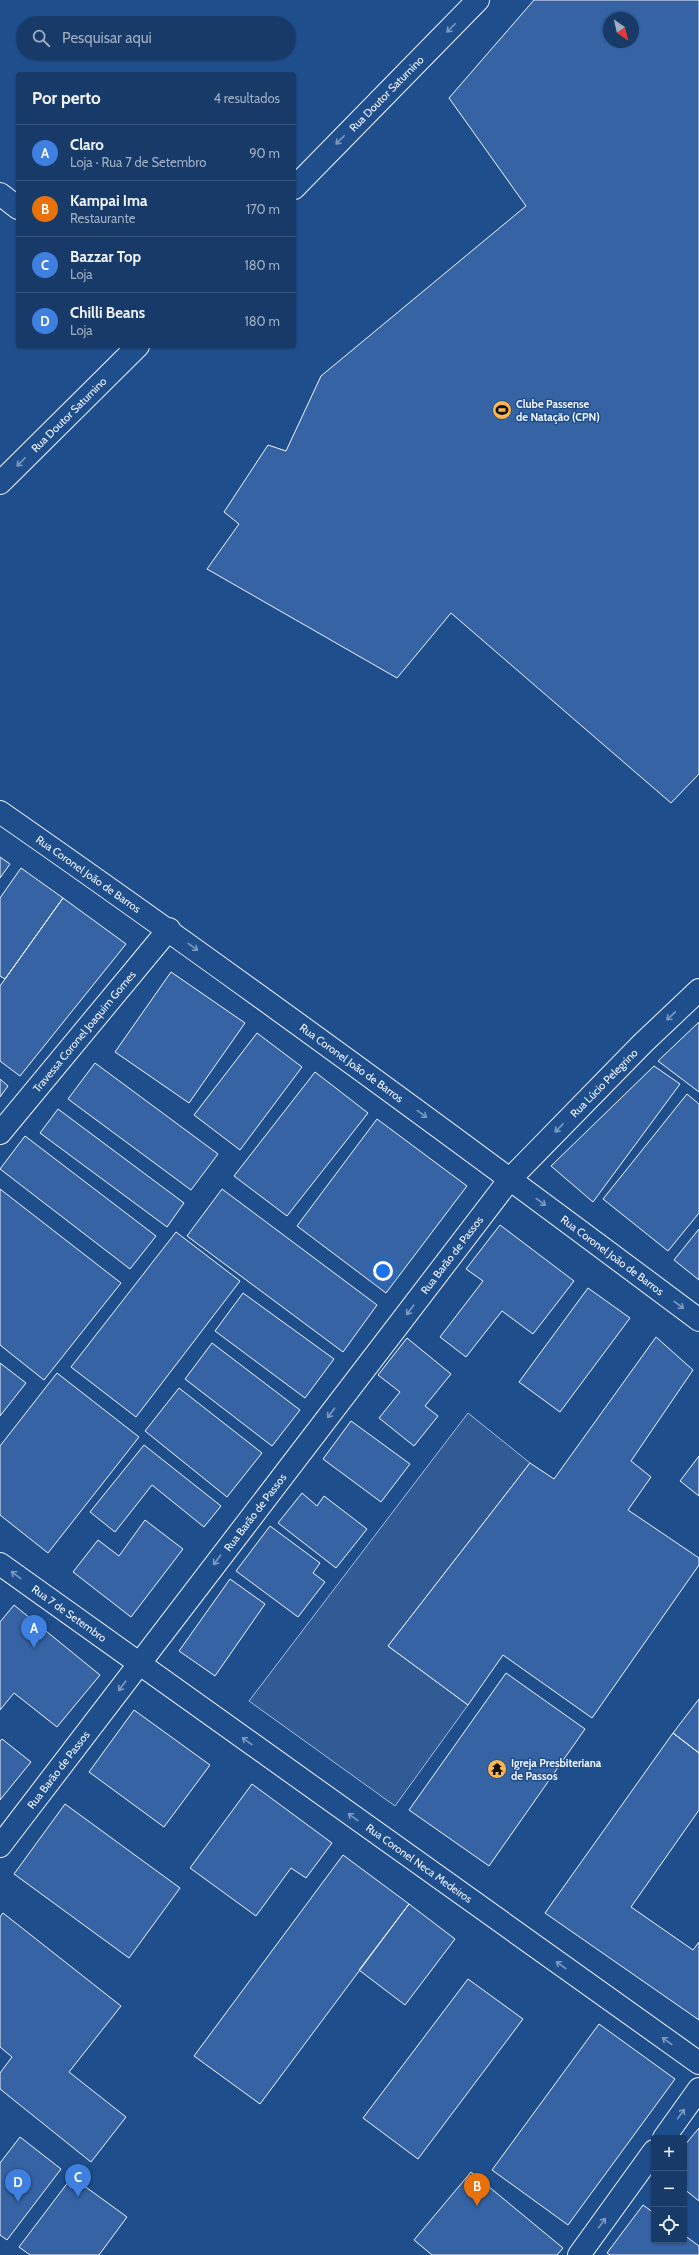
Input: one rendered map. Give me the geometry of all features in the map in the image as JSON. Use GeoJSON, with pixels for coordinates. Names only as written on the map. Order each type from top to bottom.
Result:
{"type":"FeatureCollection","features":[{"type":"Feature","properties":{"kind":"street","name":"Rua Doutor Saturnino"},"geometry":{"type":"LineString","coordinates":[[296,186],[478,0]]}},
{"type":"Feature","properties":{"kind":"street"},"geometry":{"type":"LineString","coordinates":[[0,194],[16,206]]}},
{"type":"Feature","properties":{"kind":"street","name":"Rua Doutor Saturnino"},"geometry":{"type":"LineString","coordinates":[[0,483],[136,348]]}},
{"type":"Feature","properties":{"kind":"street","name":"Rua Coronel João de Barros"},"geometry":{"type":"LineString","coordinates":[[0,812],[169,929],[510,1179],[699,1320]]}},
{"type":"Feature","properties":{"kind":"street","name":"Travessa Coronel Joaquim Gomes"},"geometry":{"type":"LineString","coordinates":[[0,1134],[169,929]]}},
{"type":"Feature","properties":{"kind":"street","name":"Rua Lúcio Pelegrino"},"geometry":{"type":"LineString","coordinates":[[510,1179],[642,1043],[699,990]]}},
{"type":"Feature","properties":{"kind":"street","name":"Rua Barão de Passos"},"geometry":{"type":"LineString","coordinates":[[0,1846],[510,1179]]}},
{"type":"Feature","properties":{"kind":"street","name":"Rua 7 de Setembro"},"geometry":{"type":"LineString","coordinates":[[0,1564],[139,1664]]}},
{"type":"Feature","properties":{"kind":"street","name":"Rua Coronel Neca Medeiros"},"geometry":{"type":"LineString","coordinates":[[139,1664],[699,2063]]}},
{"type":"Feature","properties":{"kind":"street"},"geometry":{"type":"LineString","coordinates":[[666,2135],[699,2089]]}},
{"type":"Feature","properties":{"kind":"street"},"geometry":{"type":"LineString","coordinates":[[579,2255],[651,2155]]}},
{"type":"Feature","properties":{"kind":"shaded area"},"geometry":{"type":"Polygon","coordinates":[[[468,1413],[530,1463],[388,1646],[468,1705],[395,1806],[249,1701],[468,1413]]]}},
{"type":"Feature","properties":{"kind":"building","name":"Clube Passense de Natação (CPN)"},"geometry":{"type":"Polygon","coordinates":[[[534,0],[699,0],[699,774],[671,803],[451,613],[397,678],[207,569],[239,524],[224,512],[268,445],[286,451],[321,376],[526,206],[449,98],[534,0]]]}},
{"type":"Feature","properties":{"kind":"building"},"geometry":{"type":"Polygon","coordinates":[[[0,857],[10,864],[0,878],[0,857]]]}},
{"type":"Feature","properties":{"kind":"building"},"geometry":{"type":"Polygon","coordinates":[[[21,868],[63,898],[5,979],[0,976],[0,898],[21,868]]]}},
{"type":"Feature","properties":{"kind":"building"},"geometry":{"type":"Polygon","coordinates":[[[63,898],[126,944],[20,1076],[0,1061],[0,986],[63,898]]]}},
{"type":"Feature","properties":{"kind":"building"},"geometry":{"type":"Polygon","coordinates":[[[171,972],[245,1023],[189,1103],[115,1052],[171,972]]]}},
{"type":"Feature","properties":{"kind":"building"},"geometry":{"type":"Polygon","coordinates":[[[699,1022],[699,1092],[658,1061],[699,1022]]]}},
{"type":"Feature","properties":{"kind":"building"},"geometry":{"type":"Polygon","coordinates":[[[257,1033],[302,1067],[240,1150],[194,1115],[257,1033]]]}},
{"type":"Feature","properties":{"kind":"building"},"geometry":{"type":"Polygon","coordinates":[[[95,1063],[218,1154],[191,1190],[68,1099],[95,1063]]]}},
{"type":"Feature","properties":{"kind":"building"},"geometry":{"type":"Polygon","coordinates":[[[654,1066],[680,1084],[593,1202],[551,1166],[654,1066]]]}},
{"type":"Feature","properties":{"kind":"building"},"geometry":{"type":"Polygon","coordinates":[[[315,1072],[368,1113],[287,1216],[234,1176],[315,1072]]]}},
{"type":"Feature","properties":{"kind":"building"},"geometry":{"type":"Polygon","coordinates":[[[0,1079],[8,1086],[0,1097],[0,1079]]]}},
{"type":"Feature","properties":{"kind":"building"},"geometry":{"type":"Polygon","coordinates":[[[687,1094],[699,1104],[699,1213],[668,1251],[603,1199],[687,1094]]]}},
{"type":"Feature","properties":{"kind":"building"},"geometry":{"type":"Polygon","coordinates":[[[58,1109],[184,1203],[167,1227],[40,1133],[58,1109]]]}},
{"type":"Feature","properties":{"kind":"building"},"geometry":{"type":"Polygon","coordinates":[[[377,1119],[467,1186],[386,1293],[297,1226],[377,1119]]]}},
{"type":"Feature","properties":{"kind":"building"},"geometry":{"type":"Polygon","coordinates":[[[25,1136],[156,1236],[130,1269],[0,1169],[25,1136]]]}},
{"type":"Feature","properties":{"kind":"building"},"geometry":{"type":"Polygon","coordinates":[[[0,1189],[121,1283],[44,1380],[0,1345],[0,1189]]]}},
{"type":"Feature","properties":{"kind":"building"},"geometry":{"type":"Polygon","coordinates":[[[222,1189],[377,1305],[343,1352],[187,1236],[222,1189]]]}},
{"type":"Feature","properties":{"kind":"building"},"geometry":{"type":"Polygon","coordinates":[[[500,1225],[574,1281],[533,1334],[502,1311],[466,1357],[440,1337],[483,1281],[466,1269],[500,1225]]]}},
{"type":"Feature","properties":{"kind":"building"},"geometry":{"type":"Polygon","coordinates":[[[699,1229],[699,1280],[674,1260],[699,1229]]]}},
{"type":"Feature","properties":{"kind":"building"},"geometry":{"type":"Polygon","coordinates":[[[176,1232],[240,1281],[136,1417],[71,1367],[176,1232]]]}},
{"type":"Feature","properties":{"kind":"building"},"geometry":{"type":"Polygon","coordinates":[[[588,1288],[630,1318],[560,1412],[519,1382],[588,1288]]]}},
{"type":"Feature","properties":{"kind":"building"},"geometry":{"type":"Polygon","coordinates":[[[243,1293],[334,1359],[305,1398],[215,1331],[243,1293]]]}},
{"type":"Feature","properties":{"kind":"building"},"geometry":{"type":"Polygon","coordinates":[[[656,1337],[693,1370],[631,1461],[651,1477],[628,1510],[699,1558],[699,1565],[592,1718],[503,1655],[468,1705],[388,1646],[530,1463],[554,1479],[656,1337]]]}},
{"type":"Feature","properties":{"kind":"building"},"geometry":{"type":"Polygon","coordinates":[[[407,1338],[451,1374],[425,1406],[438,1416],[414,1446],[379,1418],[400,1392],[378,1375],[407,1338]]]}},
{"type":"Feature","properties":{"kind":"building"},"geometry":{"type":"Polygon","coordinates":[[[212,1343],[300,1410],[272,1446],[185,1379],[212,1343]]]}},
{"type":"Feature","properties":{"kind":"building"},"geometry":{"type":"Polygon","coordinates":[[[0,1363],[26,1383],[0,1416],[0,1363]]]}},
{"type":"Feature","properties":{"kind":"building"},"geometry":{"type":"Polygon","coordinates":[[[57,1373],[139,1437],[48,1553],[0,1515],[0,1446],[57,1373]]]}},
{"type":"Feature","properties":{"kind":"building"},"geometry":{"type":"Polygon","coordinates":[[[179,1388],[262,1453],[227,1497],[145,1431],[179,1388]]]}},
{"type":"Feature","properties":{"kind":"building"},"geometry":{"type":"Polygon","coordinates":[[[351,1421],[410,1464],[381,1502],[323,1459],[351,1421]]]}},
{"type":"Feature","properties":{"kind":"building"},"geometry":{"type":"Polygon","coordinates":[[[144,1445],[221,1506],[204,1527],[152,1485],[115,1532],[90,1512],[144,1445]]]}},
{"type":"Feature","properties":{"kind":"building"},"geometry":{"type":"Polygon","coordinates":[[[699,1456],[699,1496],[680,1481],[699,1456]]]}},
{"type":"Feature","properties":{"kind":"building"},"geometry":{"type":"Polygon","coordinates":[[[302,1493],[317,1506],[324,1496],[367,1529],[336,1568],[278,1523],[302,1493]]]}},
{"type":"Feature","properties":{"kind":"building"},"geometry":{"type":"Polygon","coordinates":[[[145,1520],[183,1549],[131,1617],[73,1572],[98,1540],[119,1556],[145,1520]]]}},
{"type":"Feature","properties":{"kind":"building"},"geometry":{"type":"Polygon","coordinates":[[[270,1526],[320,1563],[313,1573],[325,1582],[298,1617],[236,1571],[270,1526]]]}},
{"type":"Feature","properties":{"kind":"building"},"geometry":{"type":"Polygon","coordinates":[[[230,1579],[265,1604],[215,1676],[179,1651],[230,1579]]]}},
{"type":"Feature","properties":{"kind":"building"},"geometry":{"type":"Polygon","coordinates":[[[14,1605],[100,1675],[57,1727],[14,1693],[0,1710],[0,1622],[14,1605]]]}},
{"type":"Feature","properties":{"kind":"building","name":"Igreja Presbiteriana de Passos"},"geometry":{"type":"Polygon","coordinates":[[[506,1673],[585,1729],[489,1866],[409,1810],[506,1673]]]}},
{"type":"Feature","properties":{"kind":"building"},"geometry":{"type":"Polygon","coordinates":[[[699,1699],[699,1753],[673,1733],[699,1699]]]}},
{"type":"Feature","properties":{"kind":"building"},"geometry":{"type":"Polygon","coordinates":[[[134,1710],[210,1765],[164,1827],[89,1772],[134,1710]]]}},
{"type":"Feature","properties":{"kind":"building"},"geometry":{"type":"Polygon","coordinates":[[[673,1733],[699,1753],[699,1810],[631,1907],[693,1950],[699,1942],[699,2020],[545,1913],[673,1733]]]}},
{"type":"Feature","properties":{"kind":"building"},"geometry":{"type":"Polygon","coordinates":[[[2,1739],[31,1762],[0,1800],[0,1741],[2,1739]]]}},
{"type":"Feature","properties":{"kind":"building"},"geometry":{"type":"Polygon","coordinates":[[[252,1784],[332,1843],[306,1878],[291,1868],[256,1916],[190,1868],[252,1784]]]}},
{"type":"Feature","properties":{"kind":"building"},"geometry":{"type":"Polygon","coordinates":[[[65,1804],[180,1888],[129,1958],[14,1874],[65,1804]]]}},
{"type":"Feature","properties":{"kind":"building"},"geometry":{"type":"Polygon","coordinates":[[[343,1855],[409,1904],[260,2104],[194,2056],[343,1855]]]}},
{"type":"Feature","properties":{"kind":"building"},"geometry":{"type":"Polygon","coordinates":[[[409,1904],[455,1939],[405,2005],[359,1970],[409,1904]]]}},
{"type":"Feature","properties":{"kind":"building"},"geometry":{"type":"Polygon","coordinates":[[[3,1913],[121,2006],[69,2072],[126,2117],[91,2162],[0,2089],[0,2073],[12,2057],[0,2047],[0,1917],[3,1913]]]}},
{"type":"Feature","properties":{"kind":"building"},"geometry":{"type":"Polygon","coordinates":[[[468,1979],[523,2019],[418,2159],[363,2118],[468,1979]]]}},
{"type":"Feature","properties":{"kind":"building"},"geometry":{"type":"Polygon","coordinates":[[[599,2024],[675,2079],[568,2225],[492,2170],[599,2024]]]}},
{"type":"Feature","properties":{"kind":"building"},"geometry":{"type":"Polygon","coordinates":[[[699,2128],[699,2201],[687,2191],[687,2142],[699,2128]]]}},
{"type":"Feature","properties":{"kind":"building"},"geometry":{"type":"Polygon","coordinates":[[[20,2137],[61,2169],[7,2240],[0,2235],[0,2163],[20,2137]]]}},
{"type":"Feature","properties":{"kind":"building"},"geometry":{"type":"Polygon","coordinates":[[[471,2172],[563,2248],[557,2255],[432,2255],[414,2240],[471,2172]]]}},
{"type":"Feature","properties":{"kind":"building"},"geometry":{"type":"Polygon","coordinates":[[[72,2177],[127,2217],[99,2255],[30,2255],[19,2247],[72,2177]]]}},
{"type":"Feature","properties":{"kind":"building"},"geometry":{"type":"Polygon","coordinates":[[[643,2205],[651,2211],[651,2243],[687,2243],[687,2237],[699,2246],[699,2255],[610,2255],[607,2253],[643,2205]]]}},
{"type":"Feature","properties":{"kind":"place","name":"Clube Passense de Natação (CPN)"},"geometry":{"type":"Point","coordinates":[502,410]}},
{"type":"Feature","properties":{"kind":"place","name":"Claro"},"geometry":{"type":"Point","coordinates":[34,1648]}},
{"type":"Feature","properties":{"kind":"place","name":"Igreja Presbiteriana de Passos"},"geometry":{"type":"Point","coordinates":[497,1769]}},
{"type":"Feature","properties":{"kind":"place","name":"Bazzar Top"},"geometry":{"type":"Point","coordinates":[78,2197]}},
{"type":"Feature","properties":{"kind":"place","name":"Chilli Beans"},"geometry":{"type":"Point","coordinates":[18,2202]}},
{"type":"Feature","properties":{"kind":"place","name":"Kampai Ima"},"geometry":{"type":"Point","coordinates":[477,2206]}}]}
